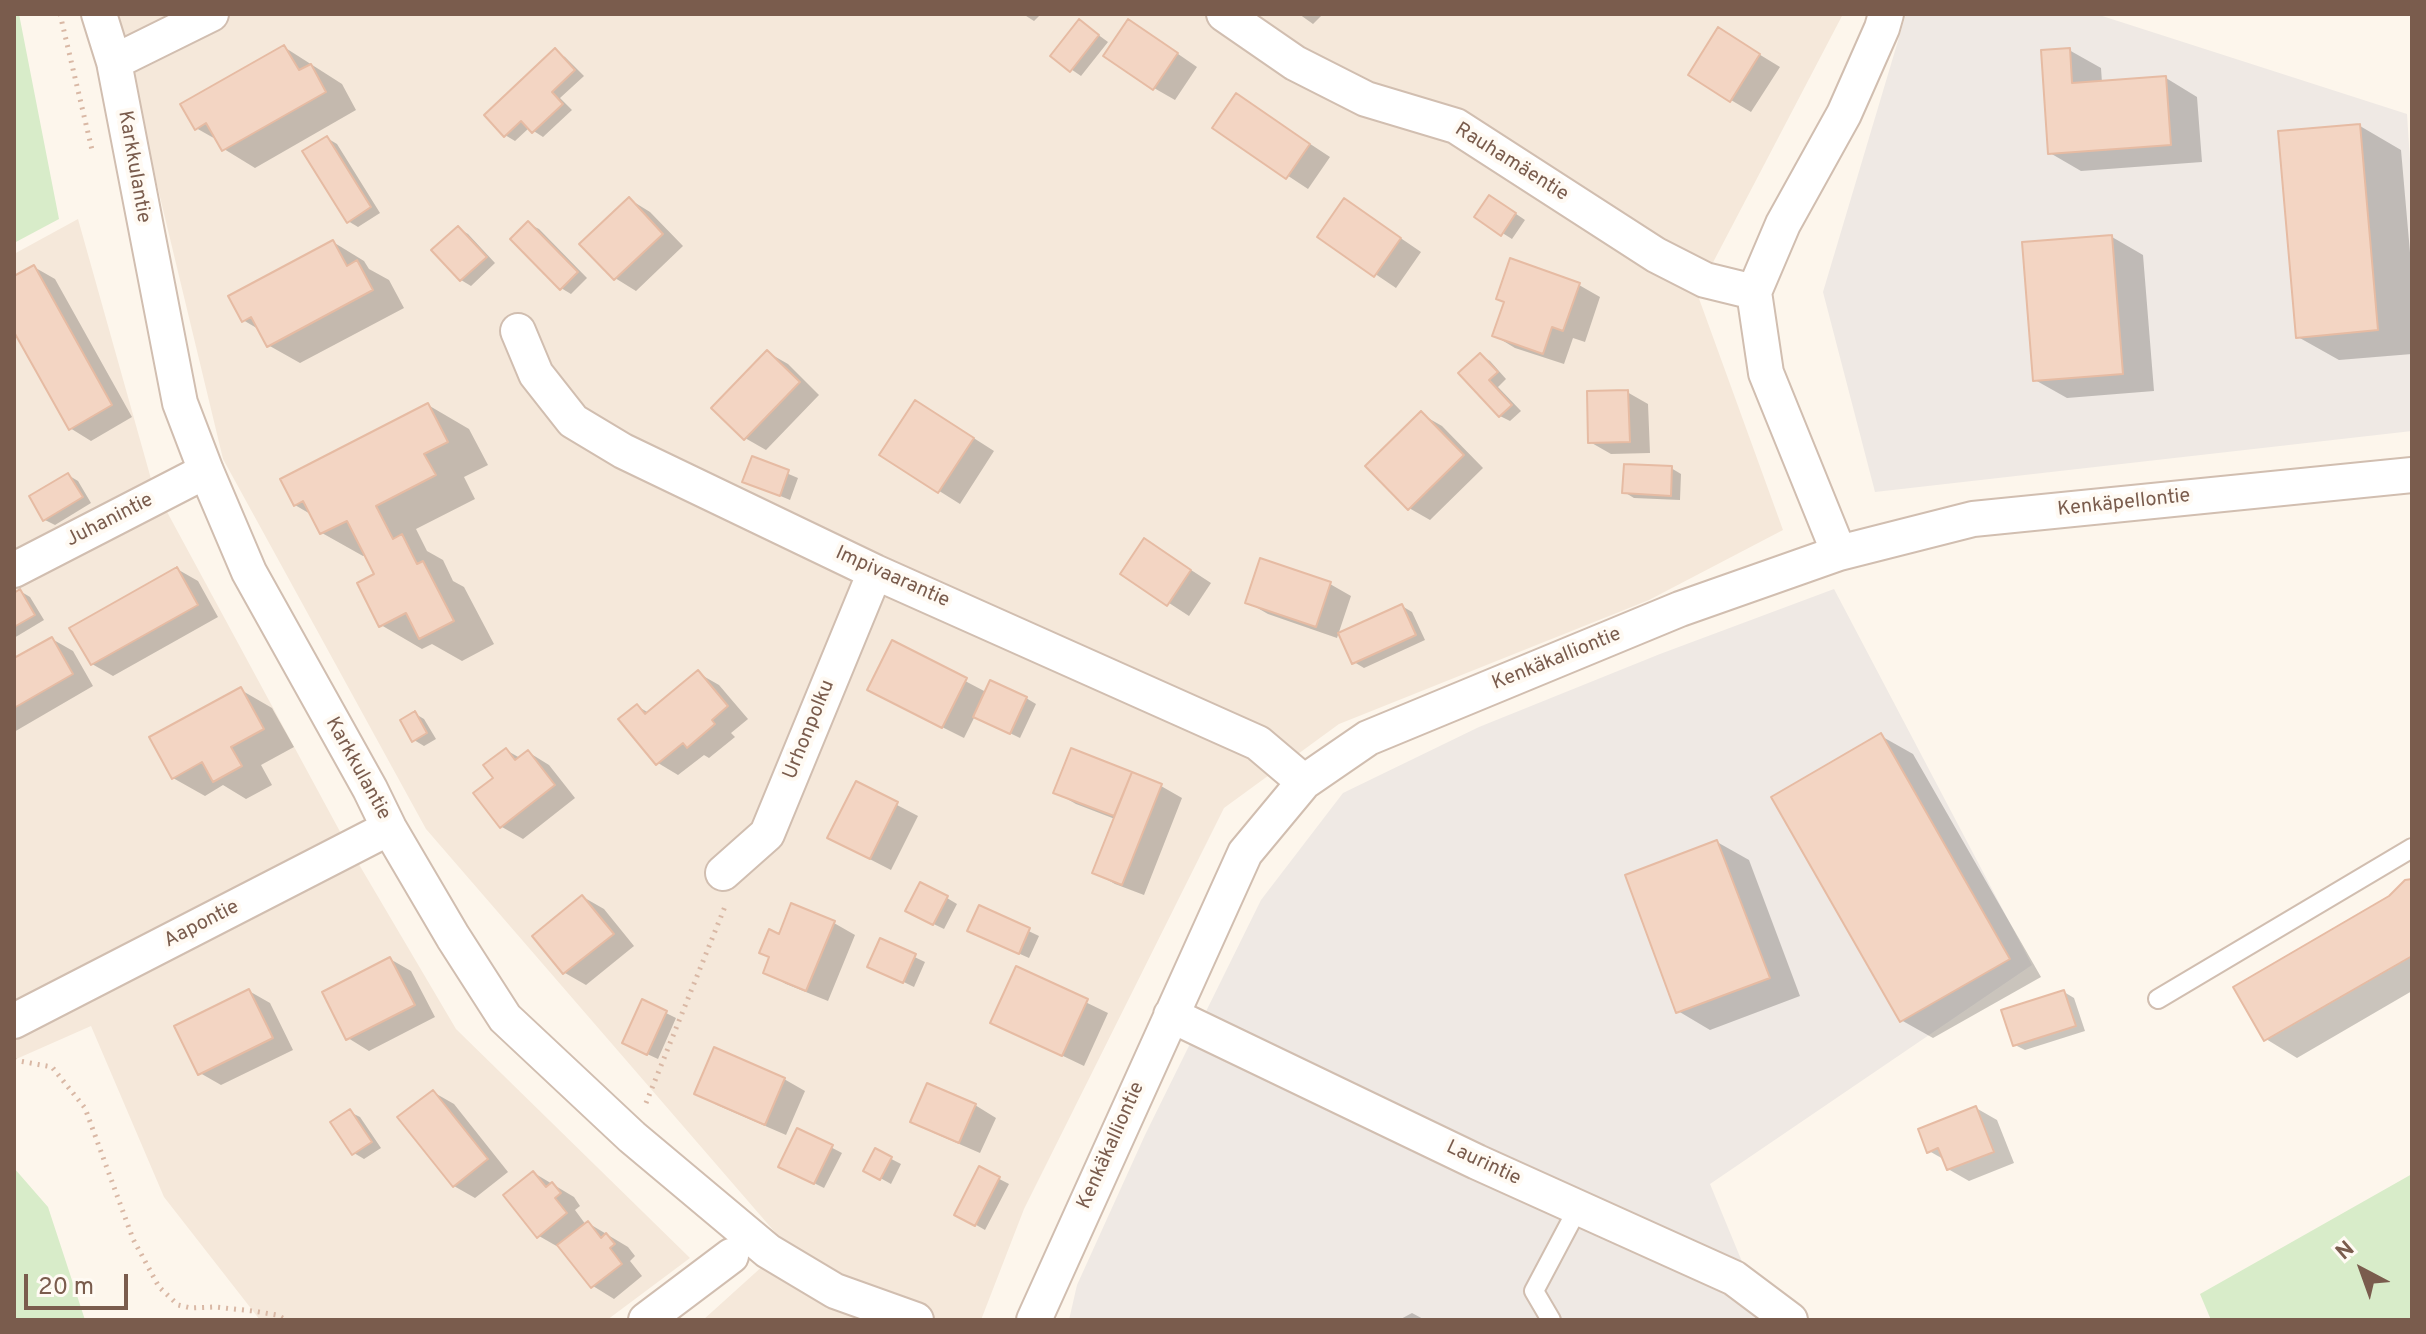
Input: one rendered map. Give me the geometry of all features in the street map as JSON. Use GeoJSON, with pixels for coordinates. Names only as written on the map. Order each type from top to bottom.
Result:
{"type":"FeatureCollection","features":[{"type":"Feature","properties":{"kind":"street","name":"Karkkulantie"},"geometry":{"type":"LineString","coordinates":[[99,14],[114,62],[180,403],[206,471],[249,572],[389,828],[505,1018],[632,1137],[768,1251],[835,1291],[916,1320]]}},
{"type":"Feature","properties":{"kind":"street"},"geometry":{"type":"LineString","coordinates":[[114,62],[211,14]]}},
{"type":"Feature","properties":{"kind":"street","name":"Rauhamäentie"},"geometry":{"type":"LineString","coordinates":[[1224,14],[1295,63],[1366,99],[1456,126],[1656,255],[1705,280],[1754,292]]}},
{"type":"Feature","properties":{"kind":"street"},"geometry":{"type":"LineString","coordinates":[[1839,553],[1766,373],[1754,292],[1783,224],[1844,114],[1886,14]]}},
{"type":"Feature","properties":{"kind":"street","name":"Impivaarantie"},"geometry":{"type":"LineString","coordinates":[[518,331],[536,374],[573,421],[623,451],[875,572],[1258,743],[1304,782]]}},
{"type":"Feature","properties":{"kind":"street","name":"Juhanintie"},"geometry":{"type":"LineString","coordinates":[[14,570],[206,471]]}},
{"type":"Feature","properties":{"kind":"street","name":"Kenkäpellontie"},"geometry":{"type":"LineString","coordinates":[[1839,553],[1973,519],[2412,475]]}},
{"type":"Feature","properties":{"kind":"street","name":"Kenkäkalliontie"},"geometry":{"type":"LineString","coordinates":[[1034,1320],[1245,853],[1304,782],[1368,738],[1680,609],[1839,553]]}},
{"type":"Feature","properties":{"kind":"street","name":"Urhonpolku"},"geometry":{"type":"LineString","coordinates":[[736,862],[767,834],[875,572]]}},
{"type":"Feature","properties":{"kind":"street","name":"Aapontie"},"geometry":{"type":"LineString","coordinates":[[14,1021],[389,828]]}},
{"type":"Feature","properties":{"kind":"street","name":"Laurintie"},"geometry":{"type":"LineString","coordinates":[[1171,1015],[1578,1208],[1734,1278],[1790,1320]]}},
{"type":"Feature","properties":{"kind":"street"},"geometry":{"type":"LineString","coordinates":[[646,1320],[731,1256]]}},
{"type":"Feature","properties":{"kind":"lane"},"geometry":{"type":"LineString","coordinates":[[2158,999],[2412,848]]}},
{"type":"Feature","properties":{"kind":"lane"},"geometry":{"type":"LineString","coordinates":[[1551,1320],[1534,1291],[1578,1208]]}},
{"type":"Feature","properties":{"kind":"path"},"geometry":{"type":"LineString","coordinates":[[632,1137],[736,862]]}},
{"type":"Feature","properties":{"kind":"path"},"geometry":{"type":"LineString","coordinates":[[14,1060],[52,1067],[85,1108],[133,1239],[159,1287],[178,1305],[253,1311],[277,1315],[286,1320]]}},
{"type":"Feature","properties":{"kind":"shaded area"},"geometry":{"type":"Polygon","coordinates":[[[116,14],[1843,14],[1697,293],[1783,530],[1649,600],[1339,724],[1224,808],[1024,1209],[981,1320],[703,1320],[786,1245],[426,829],[223,459],[116,14]]]}},
{"type":"Feature","properties":{"kind":"shaded area"},"geometry":{"type":"Polygon","coordinates":[[[1906,14],[2096,14],[2407,114],[2412,191],[2412,431],[1875,492],[1823,292],[1906,14]]]}},
{"type":"Feature","properties":{"kind":"shaded area"},"geometry":{"type":"Polygon","coordinates":[[[78,219],[153,486],[344,839],[456,1029],[690,1258],[607,1320],[260,1320],[164,1197],[91,1026],[14,1060],[14,254],[78,219]]]}},
{"type":"Feature","properties":{"kind":"shaded area"},"geometry":{"type":"Polygon","coordinates":[[[1834,589],[2032,965],[1710,1184],[1766,1320],[1069,1320],[1077,1285],[1145,1135],[1261,900],[1343,793],[1479,727],[1660,654],[1834,589]]]}},
{"type":"Feature","properties":{"kind":"green space"},"geometry":{"type":"Polygon","coordinates":[[[14,14],[19,14],[59,219],[14,243],[14,14]]]}},
{"type":"Feature","properties":{"kind":"green space"},"geometry":{"type":"Polygon","coordinates":[[[14,1168],[48,1207],[85,1320],[14,1320],[14,1168]]]}},
{"type":"Feature","properties":{"kind":"green space"},"geometry":{"type":"Polygon","coordinates":[[[2412,1174],[2412,1320],[2211,1320],[2200,1294],[2412,1174]]]}},
{"type":"Feature","properties":{"kind":"building"},"geometry":{"type":"Polygon","coordinates":[[[1079,19],[1099,35],[1070,72],[1050,56],[1079,19]]]}},
{"type":"Feature","properties":{"kind":"building"},"geometry":{"type":"Polygon","coordinates":[[[1128,19],[1178,53],[1153,90],[1103,56],[1128,19]]]}},
{"type":"Feature","properties":{"kind":"building"},"geometry":{"type":"Polygon","coordinates":[[[1718,27],[1760,54],[1730,102],[1688,75],[1718,27]]]}},
{"type":"Feature","properties":{"kind":"building"},"geometry":{"type":"Polygon","coordinates":[[[284,45],[299,70],[311,64],[326,92],[222,151],[206,123],[195,130],[180,104],[284,45]]]}},
{"type":"Feature","properties":{"kind":"building"},"geometry":{"type":"Polygon","coordinates":[[[555,48],[575,70],[552,92],[563,104],[532,133],[521,121],[504,137],[484,115],[555,48]]]}},
{"type":"Feature","properties":{"kind":"building"},"geometry":{"type":"Polygon","coordinates":[[[2070,48],[2072,83],[2166,76],[2171,145],[2048,154],[2041,50],[2070,48]]]}},
{"type":"Feature","properties":{"kind":"building"},"geometry":{"type":"Polygon","coordinates":[[[1236,93],[1310,144],[1286,179],[1212,128],[1236,93]]]}},
{"type":"Feature","properties":{"kind":"building"},"geometry":{"type":"Polygon","coordinates":[[[2360,124],[2378,330],[2296,338],[2278,131],[2360,124]]]}},
{"type":"Feature","properties":{"kind":"building"},"geometry":{"type":"Polygon","coordinates":[[[327,136],[371,207],[347,223],[302,151],[327,136]]]}},
{"type":"Feature","properties":{"kind":"building"},"geometry":{"type":"Polygon","coordinates":[[[1489,195],[1516,213],[1501,236],[1474,217],[1489,195]]]}},
{"type":"Feature","properties":{"kind":"building"},"geometry":{"type":"Polygon","coordinates":[[[629,197],[663,234],[614,280],[579,244],[629,197]]]}},
{"type":"Feature","properties":{"kind":"building"},"geometry":{"type":"Polygon","coordinates":[[[1344,198],[1401,238],[1374,277],[1317,237],[1344,198]]]}},
{"type":"Feature","properties":{"kind":"building"},"geometry":{"type":"Polygon","coordinates":[[[528,221],[578,272],[560,290],[510,239],[528,221]]]}},
{"type":"Feature","properties":{"kind":"building"},"geometry":{"type":"Polygon","coordinates":[[[458,226],[487,257],[460,281],[431,250],[458,226]]]}},
{"type":"Feature","properties":{"kind":"building"},"geometry":{"type":"Polygon","coordinates":[[[2112,235],[2123,374],[2033,381],[2022,242],[2112,235]]]}},
{"type":"Feature","properties":{"kind":"building"},"geometry":{"type":"Polygon","coordinates":[[[333,240],[347,266],[357,260],[373,290],[267,347],[251,317],[242,322],[228,296],[333,240]]]}},
{"type":"Feature","properties":{"kind":"building"},"geometry":{"type":"Polygon","coordinates":[[[1510,258],[1580,283],[1563,331],[1552,327],[1543,354],[1492,336],[1504,302],[1496,299],[1510,258]]]}},
{"type":"Feature","properties":{"kind":"building"},"geometry":{"type":"Polygon","coordinates":[[[34,265],[112,405],[69,430],[14,332],[14,276],[34,265]]]}},
{"type":"Feature","properties":{"kind":"building"},"geometry":{"type":"Polygon","coordinates":[[[767,350],[800,382],[744,440],[711,408],[767,350]]]}},
{"type":"Feature","properties":{"kind":"building"},"geometry":{"type":"Polygon","coordinates":[[[1480,353],[1498,372],[1489,380],[1512,405],[1499,417],[1458,373],[1480,353]]]}},
{"type":"Feature","properties":{"kind":"building"},"geometry":{"type":"Polygon","coordinates":[[[1628,390],[1630,442],[1588,443],[1587,391],[1628,390]]]}},
{"type":"Feature","properties":{"kind":"building"},"geometry":{"type":"Polygon","coordinates":[[[915,400],[974,438],[938,493],[879,455],[915,400]]]}},
{"type":"Feature","properties":{"kind":"building"},"geometry":{"type":"Polygon","coordinates":[[[428,403],[448,442],[424,454],[436,475],[376,506],[393,539],[402,534],[417,564],[423,561],[454,621],[419,639],[406,613],[379,627],[357,583],[374,574],[347,521],[320,534],[303,501],[294,506],[280,479],[428,403]]]}},
{"type":"Feature","properties":{"kind":"building"},"geometry":{"type":"Polygon","coordinates":[[[1421,411],[1464,455],[1408,510],[1365,466],[1421,411]]]}},
{"type":"Feature","properties":{"kind":"building"},"geometry":{"type":"Polygon","coordinates":[[[752,456],[789,470],[780,496],[742,482],[752,456]]]}},
{"type":"Feature","properties":{"kind":"building"},"geometry":{"type":"Polygon","coordinates":[[[1624,464],[1672,466],[1671,496],[1622,493],[1624,464]]]}},
{"type":"Feature","properties":{"kind":"building"},"geometry":{"type":"Polygon","coordinates":[[[68,473],[83,497],[43,521],[29,496],[68,473]]]}},
{"type":"Feature","properties":{"kind":"building"},"geometry":{"type":"Polygon","coordinates":[[[1144,538],[1191,570],[1167,606],[1120,574],[1144,538]]]}},
{"type":"Feature","properties":{"kind":"building"},"geometry":{"type":"Polygon","coordinates":[[[1260,558],[1331,582],[1316,627],[1245,603],[1260,558]]]}},
{"type":"Feature","properties":{"kind":"building"},"geometry":{"type":"Polygon","coordinates":[[[177,567],[198,605],[91,665],[69,628],[177,567]]]}},
{"type":"Feature","properties":{"kind":"building"},"geometry":{"type":"Polygon","coordinates":[[[20,589],[35,615],[14,627],[14,593],[20,589]]]}},
{"type":"Feature","properties":{"kind":"building"},"geometry":{"type":"Polygon","coordinates":[[[1402,604],[1416,635],[1352,664],[1338,633],[1402,604]]]}},
{"type":"Feature","properties":{"kind":"building"},"geometry":{"type":"Polygon","coordinates":[[[52,637],[73,674],[14,708],[14,658],[52,637]]]}},
{"type":"Feature","properties":{"kind":"building"},"geometry":{"type":"Polygon","coordinates":[[[892,640],[967,678],[942,728],[867,690],[892,640]]]}},
{"type":"Feature","properties":{"kind":"building"},"geometry":{"type":"Polygon","coordinates":[[[698,670],[728,706],[712,720],[715,724],[687,748],[683,743],[656,765],[618,719],[637,704],[645,714],[698,670]]]}},
{"type":"Feature","properties":{"kind":"building"},"geometry":{"type":"Polygon","coordinates":[[[990,680],[1027,697],[1010,734],[973,717],[990,680]]]}},
{"type":"Feature","properties":{"kind":"building"},"geometry":{"type":"Polygon","coordinates":[[[241,687],[264,729],[231,747],[242,766],[213,782],[202,762],[172,779],[149,737],[241,687]]]}},
{"type":"Feature","properties":{"kind":"building"},"geometry":{"type":"Polygon","coordinates":[[[415,711],[427,733],[412,742],[400,720],[415,711]]]}},
{"type":"Feature","properties":{"kind":"building"},"geometry":{"type":"Polygon","coordinates":[[[1881,733],[2010,959],[1900,1022],[1771,797],[1881,733]]]}},
{"type":"Feature","properties":{"kind":"building"},"geometry":{"type":"Polygon","coordinates":[[[506,748],[515,760],[528,750],[555,785],[500,828],[473,793],[493,778],[483,765],[506,748]]]}},
{"type":"Feature","properties":{"kind":"building"},"geometry":{"type":"Polygon","coordinates":[[[1071,748],[1132,772],[1114,816],[1053,793],[1071,748]]]}},
{"type":"Feature","properties":{"kind":"building"},"geometry":{"type":"Polygon","coordinates":[[[1132,772],[1162,784],[1122,885],[1092,873],[1132,772]]]}},
{"type":"Feature","properties":{"kind":"building"},"geometry":{"type":"Polygon","coordinates":[[[856,781],[898,802],[870,859],[827,838],[856,781]]]}},
{"type":"Feature","properties":{"kind":"building"},"geometry":{"type":"Polygon","coordinates":[[[1717,840],[1770,978],[1676,1013],[1625,875],[1717,840]]]}},
{"type":"Feature","properties":{"kind":"building"},"geometry":{"type":"Polygon","coordinates":[[[2412,879],[2412,956],[2264,1041],[2233,987],[2389,896],[2405,880],[2412,879]]]}},
{"type":"Feature","properties":{"kind":"building"},"geometry":{"type":"Polygon","coordinates":[[[920,882],[948,896],[933,925],[905,911],[920,882]]]}},
{"type":"Feature","properties":{"kind":"building"},"geometry":{"type":"Polygon","coordinates":[[[582,895],[614,934],[563,974],[532,936],[582,895]]]}},
{"type":"Feature","properties":{"kind":"building"},"geometry":{"type":"Polygon","coordinates":[[[791,903],[835,921],[806,991],[763,973],[769,957],[759,953],[769,929],[779,934],[791,903]]]}},
{"type":"Feature","properties":{"kind":"building"},"geometry":{"type":"Polygon","coordinates":[[[979,905],[1030,928],[1019,954],[967,931],[979,905]]]}},
{"type":"Feature","properties":{"kind":"building"},"geometry":{"type":"Polygon","coordinates":[[[880,938],[916,954],[903,983],[867,967],[880,938]]]}},
{"type":"Feature","properties":{"kind":"building"},"geometry":{"type":"Polygon","coordinates":[[[390,957],[415,1005],[346,1040],[322,992],[390,957]]]}},
{"type":"Feature","properties":{"kind":"building"},"geometry":{"type":"Polygon","coordinates":[[[1016,966],[1088,999],[1062,1056],[990,1023],[1016,966]]]}},
{"type":"Feature","properties":{"kind":"building"},"geometry":{"type":"Polygon","coordinates":[[[249,989],[273,1038],[198,1075],[174,1026],[249,989]]]}},
{"type":"Feature","properties":{"kind":"building"},"geometry":{"type":"Polygon","coordinates":[[[2064,990],[2076,1026],[2013,1046],[2001,1010],[2064,990]]]}},
{"type":"Feature","properties":{"kind":"building"},"geometry":{"type":"Polygon","coordinates":[[[642,999],[667,1011],[647,1055],[622,1043],[642,999]]]}},
{"type":"Feature","properties":{"kind":"building"},"geometry":{"type":"Polygon","coordinates":[[[714,1047],[785,1078],[765,1125],[694,1094],[714,1047]]]}},
{"type":"Feature","properties":{"kind":"building"},"geometry":{"type":"Polygon","coordinates":[[[927,1083],[976,1104],[959,1143],[910,1122],[927,1083]]]}},
{"type":"Feature","properties":{"kind":"building"},"geometry":{"type":"Polygon","coordinates":[[[433,1090],[488,1159],[453,1187],[397,1117],[433,1090]]]}},
{"type":"Feature","properties":{"kind":"building"},"geometry":{"type":"Polygon","coordinates":[[[1976,1106],[1994,1152],[1947,1170],[1938,1148],[1927,1153],[1918,1129],[1976,1106]]]}},
{"type":"Feature","properties":{"kind":"building"},"geometry":{"type":"Polygon","coordinates":[[[350,1109],[372,1142],[352,1155],[330,1122],[350,1109]]]}},
{"type":"Feature","properties":{"kind":"building"},"geometry":{"type":"Polygon","coordinates":[[[797,1128],[833,1145],[814,1184],[778,1167],[797,1128]]]}},
{"type":"Feature","properties":{"kind":"building"},"geometry":{"type":"Polygon","coordinates":[[[875,1148],[892,1157],[880,1180],[863,1171],[875,1148]]]}},
{"type":"Feature","properties":{"kind":"building"},"geometry":{"type":"Polygon","coordinates":[[[979,1166],[1000,1177],[975,1226],[954,1215],[979,1166]]]}},
{"type":"Feature","properties":{"kind":"building"},"geometry":{"type":"Polygon","coordinates":[[[533,1171],[546,1187],[552,1182],[561,1193],[555,1198],[567,1213],[537,1238],[503,1195],[533,1171]]]}},
{"type":"Feature","properties":{"kind":"building"},"geometry":{"type":"Polygon","coordinates":[[[588,1221],[601,1238],[606,1233],[615,1244],[610,1248],[622,1264],[591,1288],[557,1245],[588,1221]]]}}]}
